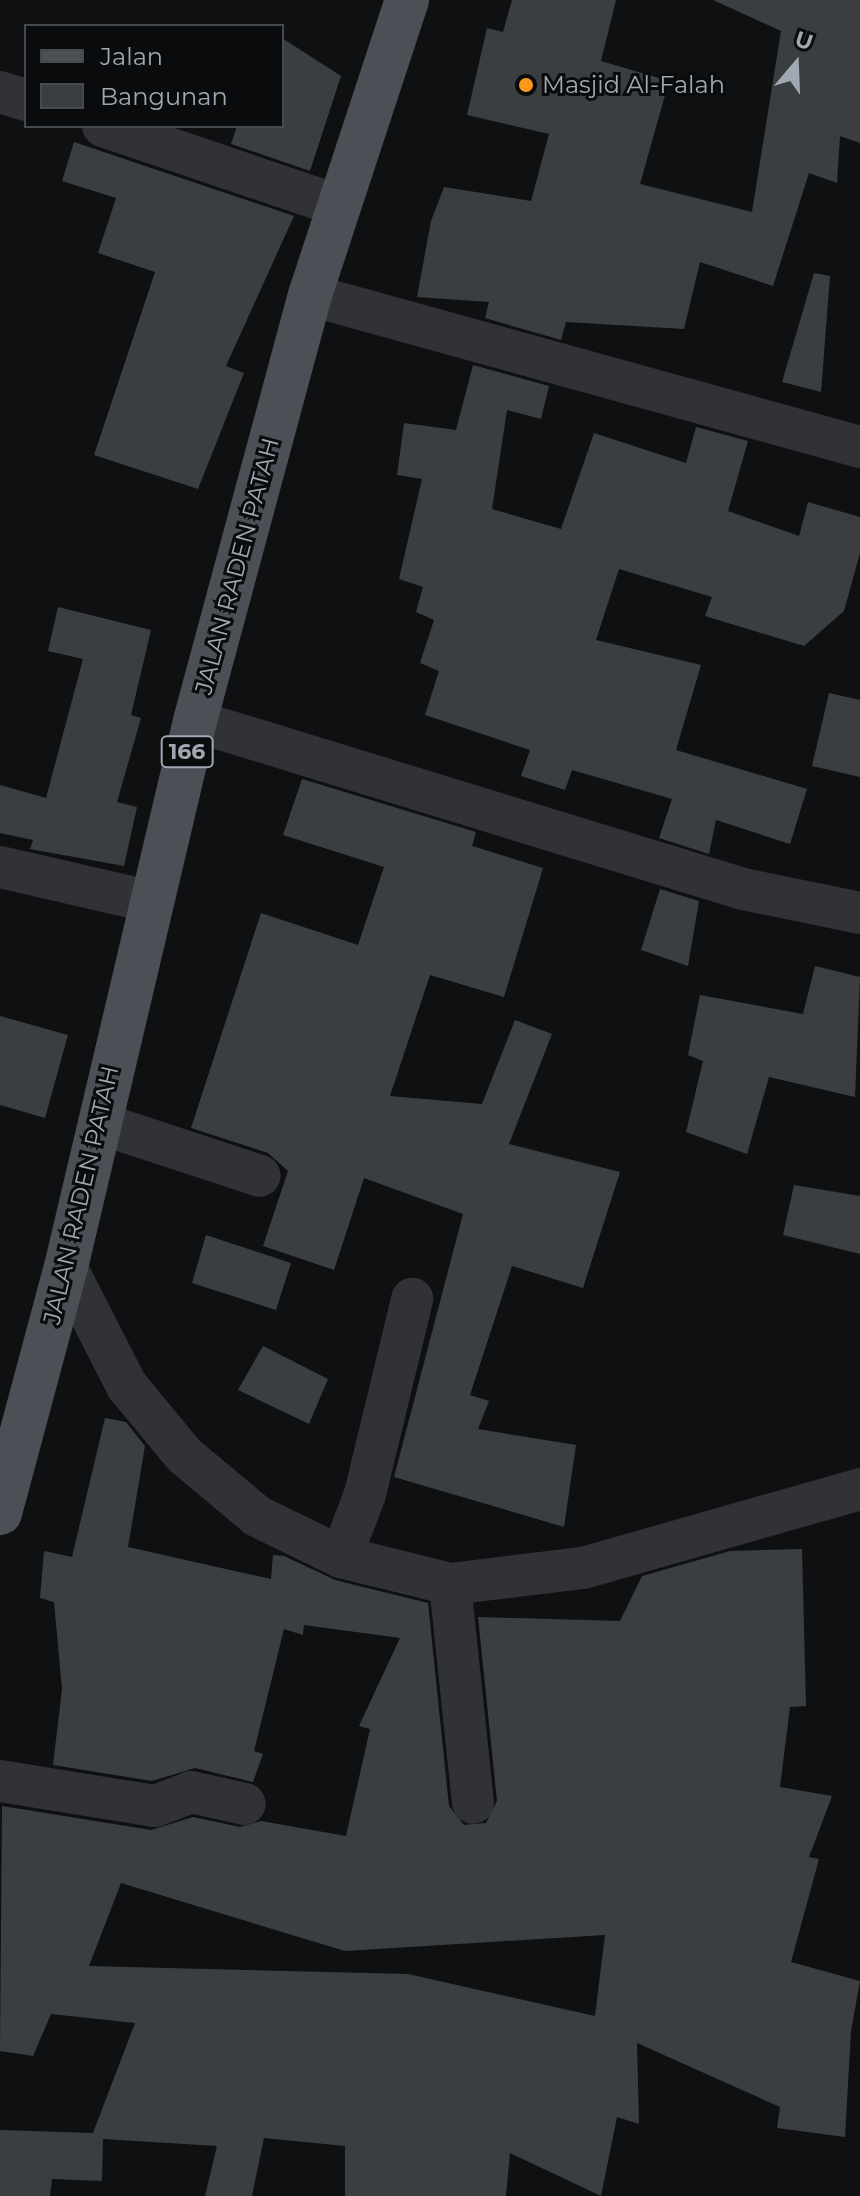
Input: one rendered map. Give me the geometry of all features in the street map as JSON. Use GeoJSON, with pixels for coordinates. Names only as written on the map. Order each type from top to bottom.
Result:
{"type":"FeatureCollection","features":[{"type":"Feature","properties":{"kind":"main road","name":"JALAN RADEN PATAH"},"geometry":{"type":"LineString","coordinates":[[3,1486],[66,1267],[131,1134],[149,901],[210,725],[323,298],[339,206],[407,0]]}},
{"type":"Feature","properties":{"kind":"street"},"geometry":{"type":"LineString","coordinates":[[0,92],[24,99]]}},
{"type":"Feature","properties":{"kind":"street"},"geometry":{"type":"LineString","coordinates":[[109,128],[339,206]]}},
{"type":"Feature","properties":{"kind":"street"},"geometry":{"type":"LineString","coordinates":[[323,298],[860,447]]}},
{"type":"Feature","properties":{"kind":"street"},"geometry":{"type":"LineString","coordinates":[[210,725],[743,889],[860,913]]}},
{"type":"Feature","properties":{"kind":"street"},"geometry":{"type":"LineString","coordinates":[[0,867],[149,901]]}},
{"type":"Feature","properties":{"kind":"street"},"geometry":{"type":"LineString","coordinates":[[131,1134],[260,1176]]}},
{"type":"Feature","properties":{"kind":"street"},"geometry":{"type":"LineString","coordinates":[[66,1267],[127,1386],[184,1455],[257,1516],[450,1584],[583,1568],[860,1489]]}},
{"type":"Feature","properties":{"kind":"street"},"geometry":{"type":"LineString","coordinates":[[344,1548],[365,1494],[412,1299]]}},
{"type":"Feature","properties":{"kind":"street"},"geometry":{"type":"LineString","coordinates":[[450,1584],[473,1803]]}},
{"type":"Feature","properties":{"kind":"street"},"geometry":{"type":"LineString","coordinates":[[0,1781],[155,1806],[191,1792],[245,1804]]}},
{"type":"Feature","properties":{"kind":"building"},"geometry":{"type":"Polygon","coordinates":[[[512,0],[616,0],[601,61],[669,81],[640,184],[752,212],[781,31],[713,0],[860,0],[860,143],[840,136],[837,183],[809,173],[773,286],[700,262],[684,329],[566,322],[561,340],[485,318],[489,302],[417,297],[431,221],[444,187],[531,201],[549,134],[467,115],[487,28],[503,32],[512,0]]]}},
{"type":"Feature","properties":{"kind":"building"},"geometry":{"type":"Polygon","coordinates":[[[284,39],[341,76],[310,171],[231,144],[236,128],[284,128],[284,39]]]}},
{"type":"Feature","properties":{"kind":"building"},"geometry":{"type":"Polygon","coordinates":[[[74,142],[294,216],[226,366],[244,373],[198,489],[94,455],[155,272],[98,253],[116,198],[62,181],[74,142]]]}},
{"type":"Feature","properties":{"kind":"building"},"geometry":{"type":"Polygon","coordinates":[[[814,273],[830,276],[821,392],[782,382],[814,273]]]}},
{"type":"Feature","properties":{"kind":"building"},"geometry":{"type":"Polygon","coordinates":[[[473,365],[549,386],[541,419],[507,410],[492,509],[561,529],[594,433],[686,463],[696,427],[748,441],[728,511],[799,536],[808,502],[860,517],[860,553],[844,611],[804,646],[705,616],[712,597],[619,569],[596,640],[701,665],[676,750],[807,789],[790,844],[716,820],[709,854],[659,838],[672,799],[572,770],[565,790],[521,776],[530,750],[425,715],[439,671],[420,663],[434,620],[416,612],[423,587],[399,579],[422,479],[397,475],[404,423],[456,430],[473,365]]]}},
{"type":"Feature","properties":{"kind":"building"},"geometry":{"type":"Polygon","coordinates":[[[58,607],[151,630],[131,715],[141,718],[117,802],[137,807],[124,866],[30,849],[33,840],[0,833],[0,785],[46,798],[83,659],[48,651],[58,607]]]}},
{"type":"Feature","properties":{"kind":"building"},"geometry":{"type":"Polygon","coordinates":[[[829,693],[860,700],[860,777],[812,766],[829,693]]]}},
{"type":"Feature","properties":{"kind":"building"},"geometry":{"type":"Polygon","coordinates":[[[302,779],[476,832],[472,846],[543,868],[504,997],[430,975],[390,1096],[482,1104],[515,1020],[552,1034],[509,1144],[620,1172],[583,1288],[512,1266],[470,1395],[489,1401],[478,1429],[576,1445],[564,1527],[394,1477],[463,1214],[364,1178],[334,1270],[263,1246],[288,1171],[268,1153],[191,1128],[261,913],[358,945],[384,867],[283,835],[302,779]]]}},
{"type":"Feature","properties":{"kind":"building"},"geometry":{"type":"Polygon","coordinates":[[[660,889],[699,901],[688,966],[641,950],[660,889]]]}},
{"type":"Feature","properties":{"kind":"building"},"geometry":{"type":"Polygon","coordinates":[[[815,966],[860,977],[855,1097],[769,1077],[747,1154],[686,1132],[703,1061],[688,1055],[700,995],[803,1014],[815,966]]]}},
{"type":"Feature","properties":{"kind":"building"},"geometry":{"type":"Polygon","coordinates":[[[0,1016],[68,1035],[45,1118],[0,1105],[0,1016]]]}},
{"type":"Feature","properties":{"kind":"building"},"geometry":{"type":"Polygon","coordinates":[[[794,1185],[860,1196],[860,1254],[783,1235],[794,1185]]]}},
{"type":"Feature","properties":{"kind":"building"},"geometry":{"type":"Polygon","coordinates":[[[206,1235],[291,1263],[276,1310],[192,1283],[206,1235]]]}},
{"type":"Feature","properties":{"kind":"building"},"geometry":{"type":"Polygon","coordinates":[[[263,1346],[328,1379],[309,1424],[238,1390],[263,1346]]]}},
{"type":"Feature","properties":{"kind":"building"},"geometry":{"type":"Polygon","coordinates":[[[105,1418],[126,1422],[145,1446],[128,1547],[271,1579],[273,1555],[284,1556],[335,1580],[428,1603],[449,1806],[464,1825],[486,1823],[497,1801],[478,1617],[620,1621],[642,1576],[730,1551],[802,1549],[806,1706],[790,1707],[780,1787],[832,1796],[809,1857],[819,1859],[791,1962],[860,1981],[851,2031],[845,2137],[777,2128],[780,2107],[637,2043],[639,2124],[617,2117],[601,2196],[510,2153],[506,2196],[345,2196],[345,2146],[264,2138],[252,2196],[205,2196],[217,2146],[103,2139],[102,2181],[52,2179],[50,2196],[0,2196],[0,2130],[93,2133],[135,2023],[51,2014],[33,2056],[0,2051],[2,1806],[151,1830],[193,1817],[240,1827],[261,1821],[346,1836],[370,1729],[359,1726],[400,1638],[304,1625],[303,1635],[284,1629],[254,1751],[263,1754],[253,1782],[195,1768],[152,1781],[53,1765],[62,1689],[54,1602],[40,1598],[44,1551],[72,1557],[105,1418]],[[121,1883],[89,1966],[408,1974],[595,2016],[605,1935],[345,1951],[121,1883]]]}},
{"type":"Feature","properties":{"kind":"place","name":"Masjid Al-Falah"},"geometry":{"type":"Point","coordinates":[526,85]}}]}
